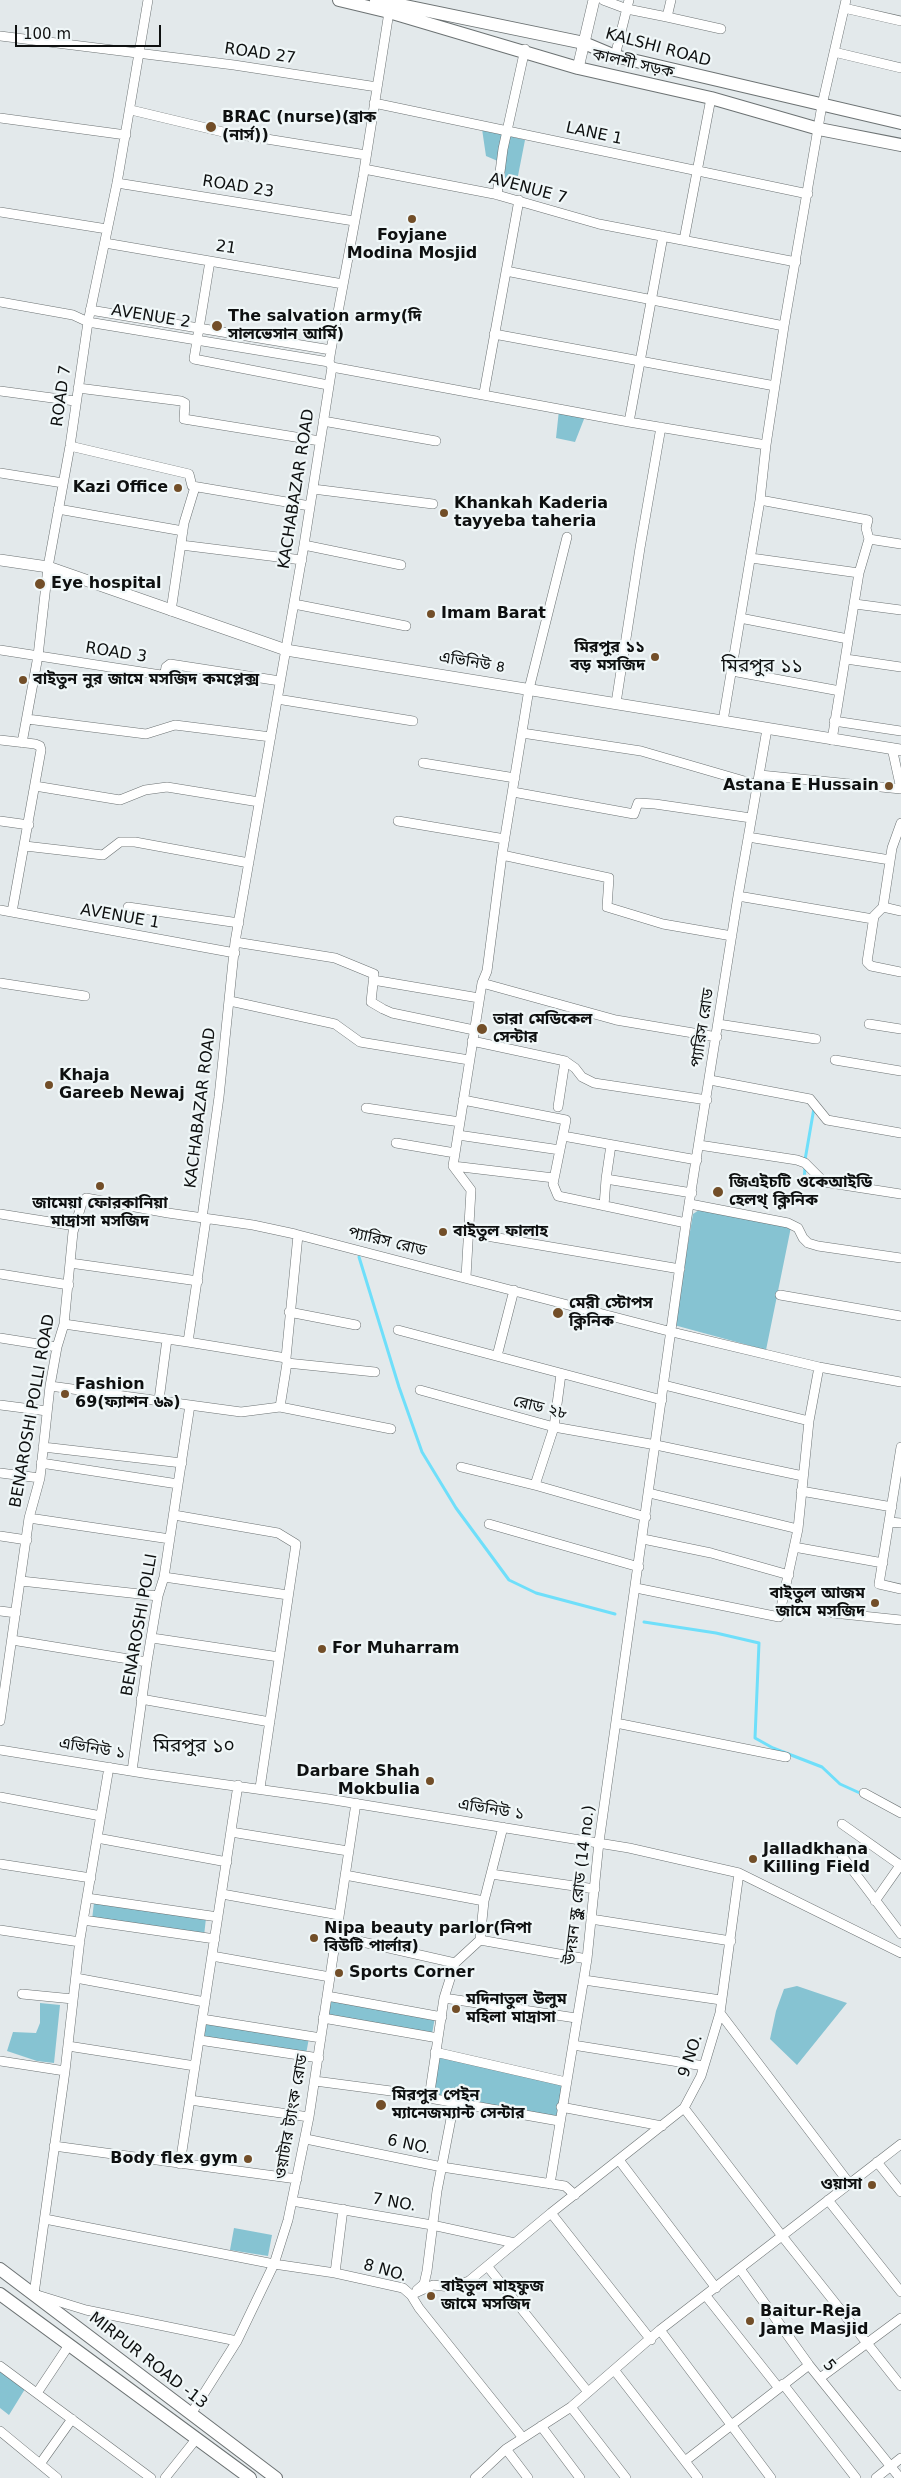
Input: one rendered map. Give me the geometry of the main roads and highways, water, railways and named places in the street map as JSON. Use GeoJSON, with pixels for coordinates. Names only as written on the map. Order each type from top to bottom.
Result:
{"type":"FeatureCollection","features":[{"type":"Feature","properties":{"kind":"main road","name":"কালশী সড়ক"},"geometry":{"type":"LineString","coordinates":[[339,0],[389,12],[578,68],[711,98],[819,129],[901,145]]}},
{"type":"Feature","properties":{"kind":"main road","name":"KALSHI ROAD"},"geometry":{"type":"LineString","coordinates":[[376,0],[584,43],[615,56],[901,123]]}},
{"type":"Feature","properties":{"kind":"main road","name":"MIRPUR ROAD -13"},"geometry":{"type":"LineString","coordinates":[[0,2269],[276,2478]]}},
{"type":"Feature","properties":{"kind":"main road"},"geometry":{"type":"LineString","coordinates":[[0,2294],[250,2478]]}},
{"type":"Feature","properties":{"kind":"waterway"},"geometry":{"type":"LineString","coordinates":[[805,1160],[814,1108]]}},
{"type":"Feature","properties":{"kind":"waterway"},"geometry":{"type":"LineString","coordinates":[[804,1185],[805,1166]]}},
{"type":"Feature","properties":{"kind":"waterway"},"geometry":{"type":"LineString","coordinates":[[359,1257],[399,1387],[422,1452],[456,1508],[509,1580],[536,1593],[615,1614]]}},
{"type":"Feature","properties":{"kind":"waterway"},"geometry":{"type":"LineString","coordinates":[[644,1622],[716,1633],[759,1643],[755,1738],[773,1748],[822,1767],[840,1784],[862,1794]]}},
{"type":"Feature","properties":{"kind":"place","name":"BRAC (nurse)(ব্রাক (নার্স))"},"geometry":{"type":"Point","coordinates":[211,127]}},
{"type":"Feature","properties":{"kind":"place","name":"Foyjane Modina Mosjid"},"geometry":{"type":"Point","coordinates":[412,219]}},
{"type":"Feature","properties":{"kind":"place","name":"The salvation army(দি সালভেসান আর্মি)"},"geometry":{"type":"Point","coordinates":[217,326]}},
{"type":"Feature","properties":{"kind":"place","name":"Kazi Office"},"geometry":{"type":"Point","coordinates":[178,488]}},
{"type":"Feature","properties":{"kind":"place","name":"Khankah Kaderia tayyeba taheria"},"geometry":{"type":"Point","coordinates":[444,513]}},
{"type":"Feature","properties":{"kind":"place","name":"Eye hospital"},"geometry":{"type":"Point","coordinates":[40,584]}},
{"type":"Feature","properties":{"kind":"place","name":"Imam Barat"},"geometry":{"type":"Point","coordinates":[431,614]}},
{"type":"Feature","properties":{"kind":"place","name":"মিরপুর ১১ বড় মসজিদ"},"geometry":{"type":"Point","coordinates":[655,657]}},
{"type":"Feature","properties":{"kind":"place","name":"বাইতুন নুর জামে মসজিদ কমপ্লেক্স"},"geometry":{"type":"Point","coordinates":[23,680]}},
{"type":"Feature","properties":{"kind":"place","name":"Astana E Hussain"},"geometry":{"type":"Point","coordinates":[889,786]}},
{"type":"Feature","properties":{"kind":"place","name":"তারা মেডিকেল সেন্টার"},"geometry":{"type":"Point","coordinates":[482,1029]}},
{"type":"Feature","properties":{"kind":"place","name":"Khaja Gareeb Newaj"},"geometry":{"type":"Point","coordinates":[49,1085]}},
{"type":"Feature","properties":{"kind":"place","name":"জামেয়া ফোরকানিয়া মাদ্রাসা মসজিদ"},"geometry":{"type":"Point","coordinates":[100,1186]}},
{"type":"Feature","properties":{"kind":"place","name":"জিএইচটি ওকেআইডি হেলথ্ ক্লিনিক"},"geometry":{"type":"Point","coordinates":[718,1192]}},
{"type":"Feature","properties":{"kind":"place","name":"বাইতুল ফালাহ"},"geometry":{"type":"Point","coordinates":[443,1232]}},
{"type":"Feature","properties":{"kind":"place","name":"মেরী স্টোপস ক্লিনিক"},"geometry":{"type":"Point","coordinates":[558,1313]}},
{"type":"Feature","properties":{"kind":"place","name":"Fashion 69(ফ্যাশন ৬৯)"},"geometry":{"type":"Point","coordinates":[65,1394]}},
{"type":"Feature","properties":{"kind":"place","name":"বাইতুল আজম জামে মসজিদ"},"geometry":{"type":"Point","coordinates":[875,1603]}},
{"type":"Feature","properties":{"kind":"place","name":"For Muharram"},"geometry":{"type":"Point","coordinates":[322,1649]}},
{"type":"Feature","properties":{"kind":"place","name":"Darbare Shah Mokbulia"},"geometry":{"type":"Point","coordinates":[430,1781]}},
{"type":"Feature","properties":{"kind":"place","name":"Jalladkhana Killing Field"},"geometry":{"type":"Point","coordinates":[753,1859]}},
{"type":"Feature","properties":{"kind":"place","name":"Nipa beauty parlor(নিপা বিউটি পার্লার)"},"geometry":{"type":"Point","coordinates":[314,1938]}},
{"type":"Feature","properties":{"kind":"place","name":"Sports Corner"},"geometry":{"type":"Point","coordinates":[339,1973]}},
{"type":"Feature","properties":{"kind":"place","name":"মদিনাতুল উলুম মহিলা মাদ্রাসা"},"geometry":{"type":"Point","coordinates":[456,2009]}},
{"type":"Feature","properties":{"kind":"place","name":"মিরপুর পেইন ম্যানেজম্যান্ট সেন্টার"},"geometry":{"type":"Point","coordinates":[381,2105]}},
{"type":"Feature","properties":{"kind":"place","name":"Body flex gym"},"geometry":{"type":"Point","coordinates":[248,2159]}},
{"type":"Feature","properties":{"kind":"place","name":"ওয়াসা"},"geometry":{"type":"Point","coordinates":[872,2185]}},
{"type":"Feature","properties":{"kind":"place","name":"বাইতুল মাহফুজ জামে মসজিদ"},"geometry":{"type":"Point","coordinates":[431,2296]}},
{"type":"Feature","properties":{"kind":"place","name":"Baitur-Reja Jame Masjid"},"geometry":{"type":"Point","coordinates":[750,2321]}},
{"type":"Feature","properties":{"kind":"district","name":"মিরপুর ১১"},"geometry":{"type":"Point","coordinates":[762,667]}},
{"type":"Feature","properties":{"kind":"district","name":"মিরপুর ১০"},"geometry":{"type":"Point","coordinates":[194,1747]}}]}
